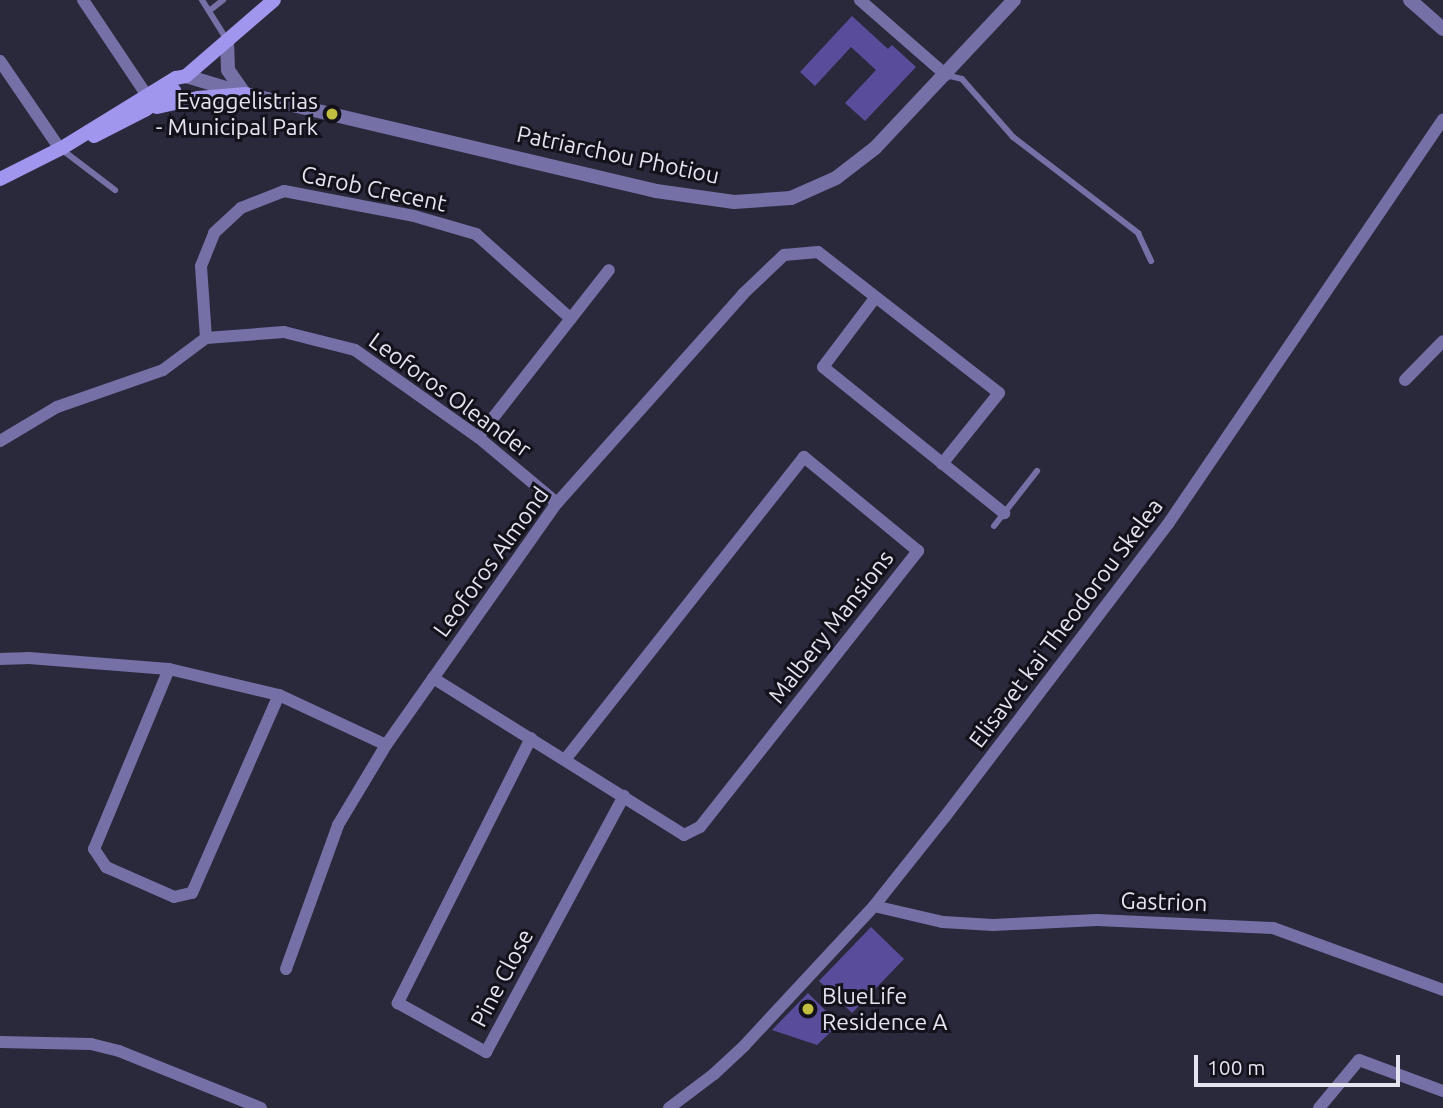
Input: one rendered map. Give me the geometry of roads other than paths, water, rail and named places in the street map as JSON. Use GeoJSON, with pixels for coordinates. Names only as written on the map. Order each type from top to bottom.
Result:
{"type":"FeatureCollection","features":[{"type":"Feature","properties":{"kind":"main road"},"geometry":{"type":"LineString","coordinates":[[0,179],[178,89],[186,76],[228,41],[267,2]]}},
{"type":"Feature","properties":{"kind":"main road"},"geometry":{"type":"LineString","coordinates":[[146,104],[246,94]]}},
{"type":"Feature","properties":{"kind":"street"},"geometry":{"type":"LineString","coordinates":[[83,0],[146,104]]}},
{"type":"Feature","properties":{"kind":"street"},"geometry":{"type":"LineString","coordinates":[[860,0],[946,75]]}},
{"type":"Feature","properties":{"kind":"street","name":"Patriarchou Photiou"},"geometry":{"type":"LineString","coordinates":[[186,76],[246,94],[656,191],[734,202],[791,198],[836,178],[875,148],[946,75],[1013,0]]}},
{"type":"Feature","properties":{"kind":"street"},"geometry":{"type":"LineString","coordinates":[[1410,0],[1443,29]]}},
{"type":"Feature","properties":{"kind":"street"},"geometry":{"type":"LineString","coordinates":[[228,41],[228,70],[246,94]]}},
{"type":"Feature","properties":{"kind":"street"},"geometry":{"type":"LineString","coordinates":[[0,61],[61,148]]}},
{"type":"Feature","properties":{"kind":"street","name":"Elisavet kai Theodorou Skelea"},"geometry":{"type":"LineString","coordinates":[[669,1108],[715,1074],[744,1046],[874,906],[1168,524],[1443,120]]}},
{"type":"Feature","properties":{"kind":"street","name":"Carob Crecent"},"geometry":{"type":"LineString","coordinates":[[206,338],[201,266],[214,233],[241,208],[284,191],[414,216],[476,234],[570,319]]}},
{"type":"Feature","properties":{"kind":"street","name":"Leoforos Almond"},"geometry":{"type":"LineString","coordinates":[[286,969],[338,825],[386,745],[557,503],[743,294],[784,255],[818,252],[875,298]]}},
{"type":"Feature","properties":{"kind":"street"},"geometry":{"type":"LineString","coordinates":[[478,436],[609,270]]}},
{"type":"Feature","properties":{"kind":"street"},"geometry":{"type":"LineString","coordinates":[[942,464],[999,393],[875,298],[823,367],[942,464],[1004,513]]}},
{"type":"Feature","properties":{"kind":"street","name":"Leoforos Oleander"},"geometry":{"type":"LineString","coordinates":[[206,338],[284,332],[355,350],[478,436],[557,503]]}},
{"type":"Feature","properties":{"kind":"street"},"geometry":{"type":"LineString","coordinates":[[0,441],[57,407],[163,370],[206,338]]}},
{"type":"Feature","properties":{"kind":"street"},"geometry":{"type":"LineString","coordinates":[[1405,380],[1443,341]]}},
{"type":"Feature","properties":{"kind":"street","name":"Malbery Mansions"},"geometry":{"type":"LineString","coordinates":[[433,678],[684,835],[700,827],[918,551],[804,457],[565,760]]}},
{"type":"Feature","properties":{"kind":"street"},"geometry":{"type":"LineString","coordinates":[[0,659],[29,658],[169,669],[279,695],[386,745]]}},
{"type":"Feature","properties":{"kind":"street"},"geometry":{"type":"LineString","coordinates":[[169,669],[94,849],[106,867],[174,897],[192,892],[279,695]]}},
{"type":"Feature","properties":{"kind":"street","name":"Pine Close"},"geometry":{"type":"LineString","coordinates":[[531,738],[398,1003],[486,1052],[624,796]]}},
{"type":"Feature","properties":{"kind":"street","name":"Gastrion"},"geometry":{"type":"LineString","coordinates":[[874,906],[943,922],[993,925],[1097,920],[1273,928],[1443,990]]}},
{"type":"Feature","properties":{"kind":"street"},"geometry":{"type":"LineString","coordinates":[[0,1042],[80,1043],[119,1051],[261,1108]]}},
{"type":"Feature","properties":{"kind":"street"},"geometry":{"type":"LineString","coordinates":[[1319,1108],[1359,1060],[1443,1091]]}},
{"type":"Feature","properties":{"kind":"lane"},"geometry":{"type":"LineString","coordinates":[[202,0],[228,41]]}},
{"type":"Feature","properties":{"kind":"lane"},"geometry":{"type":"LineString","coordinates":[[209,11],[223,0]]}},
{"type":"Feature","properties":{"kind":"lane"},"geometry":{"type":"LineString","coordinates":[[946,75],[962,79],[1013,137],[1138,233],[1151,261]]}},
{"type":"Feature","properties":{"kind":"lane"},"geometry":{"type":"LineString","coordinates":[[61,148],[115,190]]}},
{"type":"Feature","properties":{"kind":"lane"},"geometry":{"type":"LineString","coordinates":[[994,526],[1038,471]]}},
{"type":"Feature","properties":{"kind":"place","name":"Evaggelistrias - Municipal Park"},"geometry":{"type":"Point","coordinates":[332,114]}},
{"type":"Feature","properties":{"kind":"place","name":"BlueLife Residence A"},"geometry":{"type":"Point","coordinates":[808,1009]}}]}
